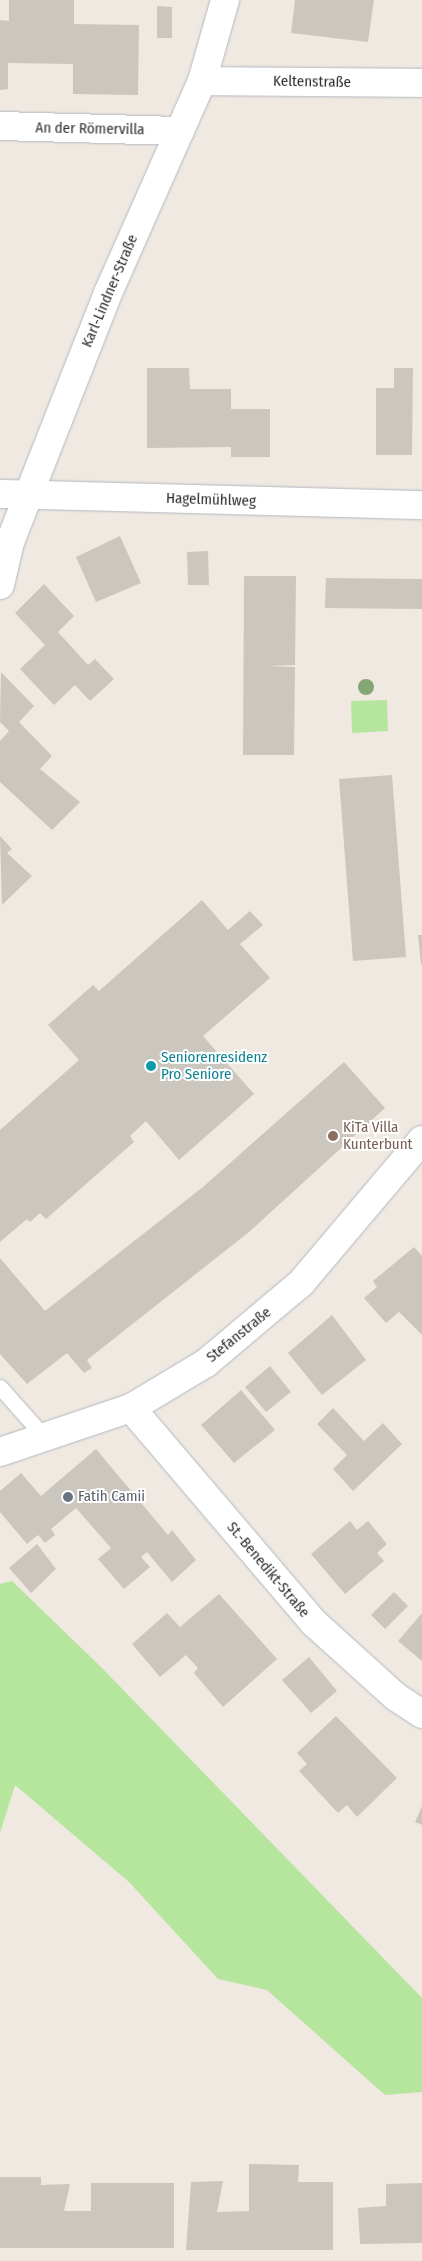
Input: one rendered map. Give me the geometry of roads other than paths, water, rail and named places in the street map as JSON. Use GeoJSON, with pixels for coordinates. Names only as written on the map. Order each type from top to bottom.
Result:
{"type":"FeatureCollection","features":[{"type":"Feature","properties":{"kind":"street","name":"Karl-Lindner-Straße"},"geometry":{"type":"LineString","coordinates":[[0,584],[29,494],[108,293],[202,81],[225,0]]}},
{"type":"Feature","properties":{"kind":"street","name":"Keltenstraße"},"geometry":{"type":"LineString","coordinates":[[202,81],[422,83]]}},
{"type":"Feature","properties":{"kind":"street","name":"An der Römervilla"},"geometry":{"type":"LineString","coordinates":[[0,126],[180,131]]}},
{"type":"Feature","properties":{"kind":"street","name":"Hagelmühlweg"},"geometry":{"type":"LineString","coordinates":[[0,494],[422,505]]}},
{"type":"Feature","properties":{"kind":"street","name":"Stefanstraße"},"geometry":{"type":"LineString","coordinates":[[0,1452],[46,1439],[131,1408],[206,1362],[301,1283],[422,1140]]}},
{"type":"Feature","properties":{"kind":"street","name":"St.-Benedikt-Straße"},"geometry":{"type":"LineString","coordinates":[[131,1408],[313,1622],[396,1697],[422,1714]]}},
{"type":"Feature","properties":{"kind":"lane"},"geometry":{"type":"LineString","coordinates":[[0,1387],[46,1439]]}},
{"type":"Feature","properties":{"kind":"place","name":"Seniorenresidenz Pro Seniore"},"geometry":{"type":"Point","coordinates":[151,1066]}},
{"type":"Feature","properties":{"kind":"place","name":"KiTa Villa Kunterbunt"},"geometry":{"type":"Point","coordinates":[333,1136]}},
{"type":"Feature","properties":{"kind":"place","name":"Fatih Camii"},"geometry":{"type":"Point","coordinates":[68,1497]}}]}
